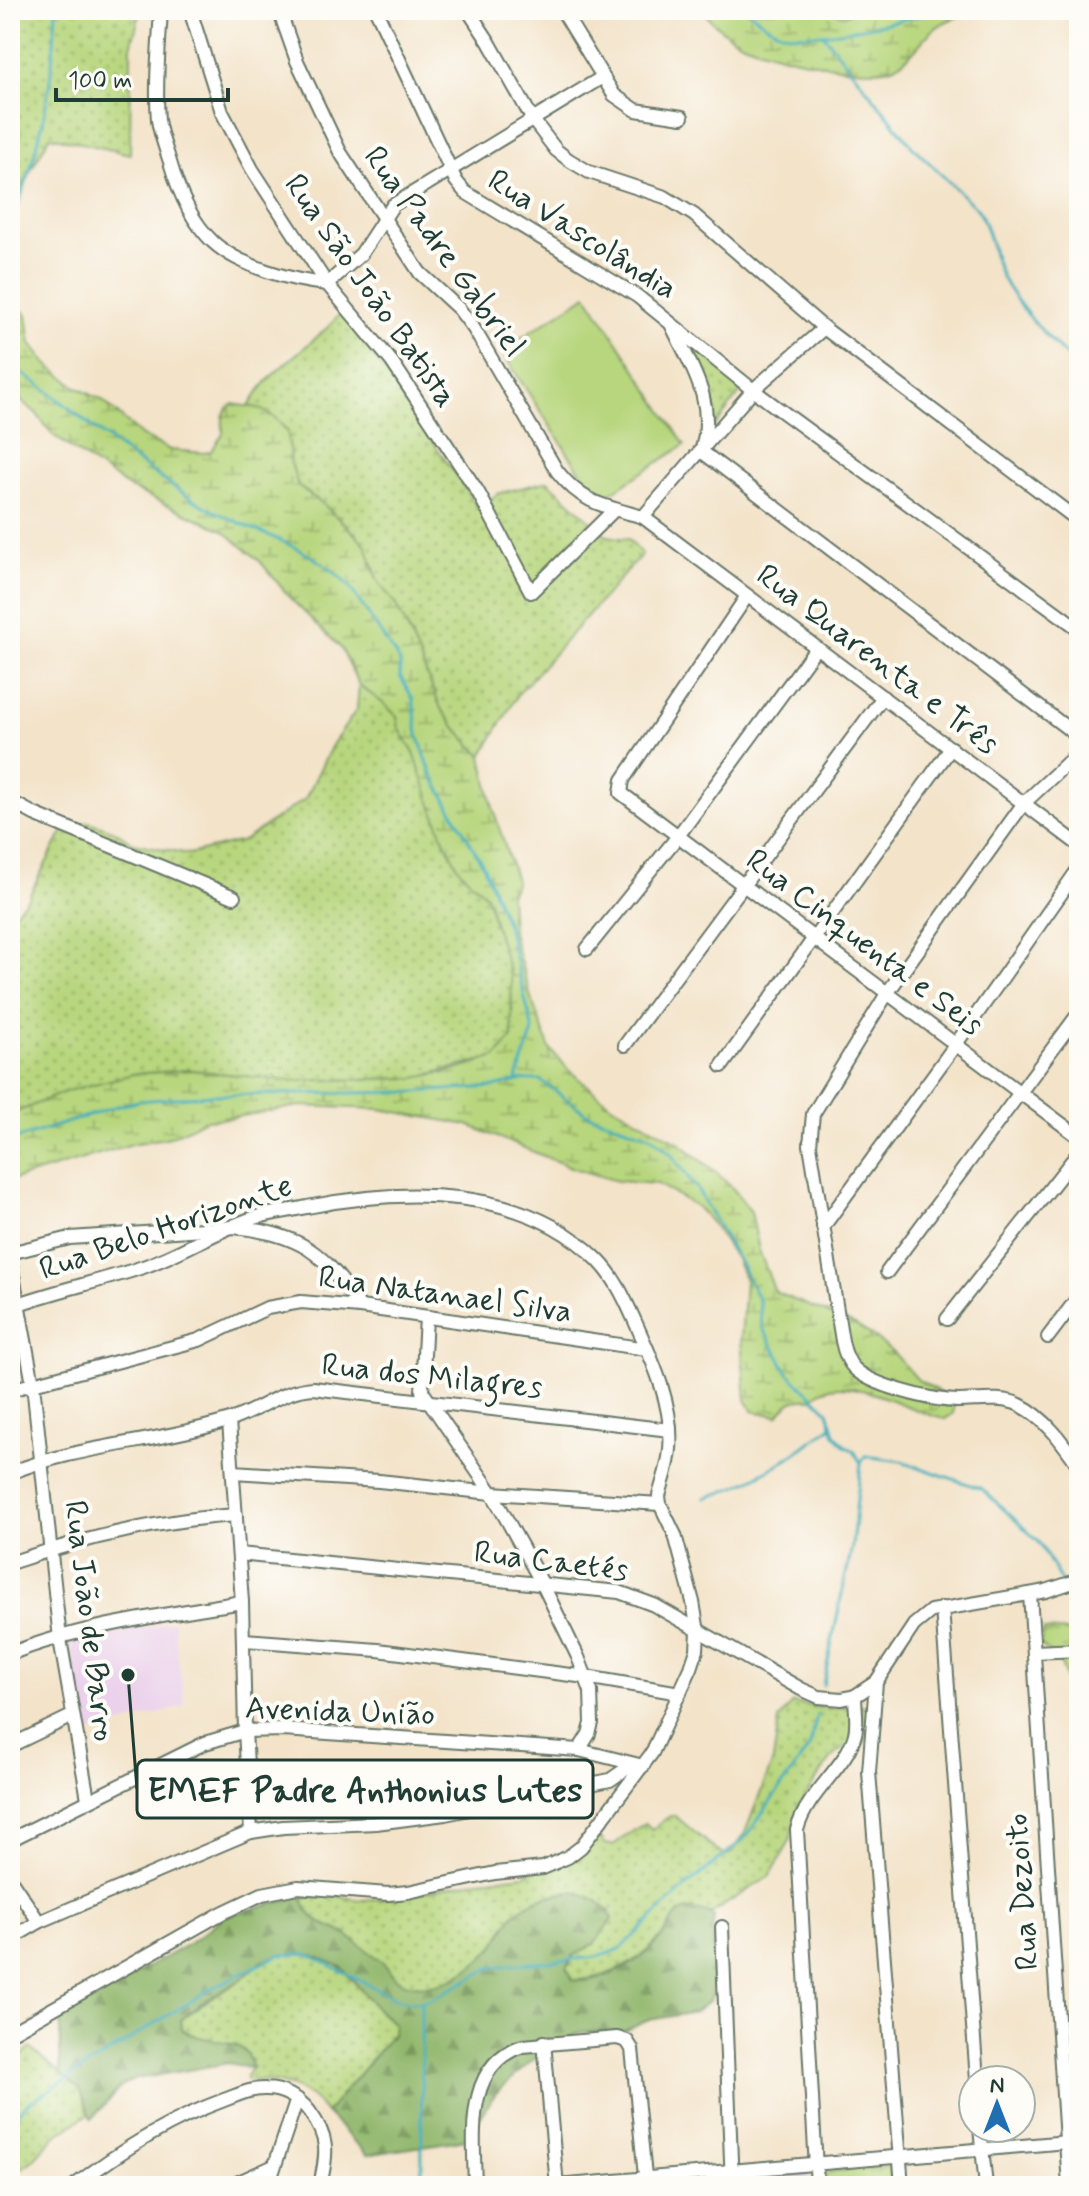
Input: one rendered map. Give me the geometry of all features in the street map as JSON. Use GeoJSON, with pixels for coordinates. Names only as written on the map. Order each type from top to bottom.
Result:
{"type":"FeatureCollection","features":[{"type":"Feature","properties":{"kind":"street"},"geometry":{"type":"LineString","coordinates":[[161,10],[158,123],[184,199],[213,242],[228,252],[289,278],[327,284],[361,254],[393,205],[601,78]]}},
{"type":"Feature","properties":{"kind":"street","name":"Rua São João Batista"},"geometry":{"type":"LineString","coordinates":[[190,10],[222,112],[252,169],[327,284],[408,385],[478,492],[531,592],[614,510]]}},
{"type":"Feature","properties":{"kind":"street","name":"Rua Padre Gabriel"},"geometry":{"type":"LineString","coordinates":[[279,10],[297,61],[340,152],[420,273],[459,309],[474,329],[557,471],[586,500],[643,517]]}},
{"type":"Feature","properties":{"kind":"street","name":"Rua Vascolândia"},"geometry":{"type":"LineString","coordinates":[[376,10],[451,170],[465,192],[637,296],[753,390],[1079,629]]}},
{"type":"Feature","properties":{"kind":"street"},"geometry":{"type":"LineString","coordinates":[[468,10],[533,120],[556,150],[578,167],[665,197],[694,215],[824,328],[1079,521]]}},
{"type":"Feature","properties":{"kind":"street"},"geometry":{"type":"LineString","coordinates":[[562,10],[614,95],[636,110],[682,117]]}},
{"type":"Feature","properties":{"kind":"street"},"geometry":{"type":"LineString","coordinates":[[668,320],[692,369],[706,408],[707,428],[701,451]]}},
{"type":"Feature","properties":{"kind":"street"},"geometry":{"type":"LineString","coordinates":[[643,517],[753,390],[824,328]]}},
{"type":"Feature","properties":{"kind":"street"},"geometry":{"type":"LineString","coordinates":[[701,451],[1079,737]]}},
{"type":"Feature","properties":{"kind":"street","name":"Rua Quarenta e Três"},"geometry":{"type":"LineString","coordinates":[[643,517],[1079,845]]}},
{"type":"Feature","properties":{"kind":"street","name":"Rua Cinquenta e Seis"},"geometry":{"type":"LineString","coordinates":[[747,596],[623,780],[620,789],[624,797],[1079,1137]]}},
{"type":"Feature","properties":{"kind":"street"},"geometry":{"type":"LineString","coordinates":[[587,949],[678,836],[816,648]]}},
{"type":"Feature","properties":{"kind":"street"},"geometry":{"type":"LineString","coordinates":[[625,1045],[883,697]]}},
{"type":"Feature","properties":{"kind":"street"},"geometry":{"type":"LineString","coordinates":[[722,1066],[951,748]]}},
{"type":"Feature","properties":{"kind":"street"},"geometry":{"type":"LineString","coordinates":[[1079,752],[1024,803],[888,992],[813,1114],[810,1145],[842,1341],[847,1358],[856,1370],[867,1378],[924,1398],[1004,1401],[1021,1405],[1055,1433],[1079,1466]]}},
{"type":"Feature","properties":{"kind":"street"},"geometry":{"type":"LineString","coordinates":[[10,801],[34,814],[234,897]]}},
{"type":"Feature","properties":{"kind":"street"},"geometry":{"type":"LineString","coordinates":[[823,1227],[1079,868]]}},
{"type":"Feature","properties":{"kind":"street"},"geometry":{"type":"LineString","coordinates":[[887,1272],[1079,1013]]}},
{"type":"Feature","properties":{"kind":"street"},"geometry":{"type":"LineString","coordinates":[[947,1319],[1079,1152]]}},
{"type":"Feature","properties":{"kind":"street","name":"Rua Belo Horizonte"},"geometry":{"type":"LineString","coordinates":[[15,1305],[141,1268],[233,1227],[269,1215],[348,1199],[381,1196],[436,1195],[495,1206],[547,1224],[576,1241],[600,1261],[616,1283],[657,1375],[670,1430],[669,1457],[660,1491],[660,1504]]}},
{"type":"Feature","properties":{"kind":"street"},"geometry":{"type":"LineString","coordinates":[[10,1256],[70,1238],[233,1227],[279,1234],[303,1245],[326,1262],[360,1307]]}},
{"type":"Feature","properties":{"kind":"street","name":"Rua João de Barro"},"geometry":{"type":"LineString","coordinates":[[10,1256],[15,1305],[33,1384],[60,1639],[88,1799]]}},
{"type":"Feature","properties":{"kind":"street"},"geometry":{"type":"LineString","coordinates":[[1048,1337],[1079,1296]]}},
{"type":"Feature","properties":{"kind":"street","name":"Rua Natanael Silva"},"geometry":{"type":"LineString","coordinates":[[10,1390],[199,1340],[283,1303],[360,1307],[647,1349]]}},
{"type":"Feature","properties":{"kind":"street"},"geometry":{"type":"LineString","coordinates":[[426,1317],[421,1382],[427,1400],[492,1493],[543,1585],[586,1677],[593,1711],[589,1734],[579,1750]]}},
{"type":"Feature","properties":{"kind":"street","name":"Rua dos Milagres"},"geometry":{"type":"LineString","coordinates":[[10,1473],[43,1461],[229,1421],[301,1389],[427,1400],[670,1430]]}},
{"type":"Feature","properties":{"kind":"street"},"geometry":{"type":"LineString","coordinates":[[229,1421],[242,1602],[251,1832]]}},
{"type":"Feature","properties":{"kind":"street"},"geometry":{"type":"LineString","coordinates":[[10,2033],[222,1913],[262,1894],[298,1887],[388,1894],[408,1892],[555,1864],[581,1847],[661,1736],[691,1668],[698,1632],[693,1602],[675,1535],[660,1504],[233,1472]]}},
{"type":"Feature","properties":{"kind":"street"},"geometry":{"type":"LineString","coordinates":[[10,1563],[152,1524],[236,1515]]}},
{"type":"Feature","properties":{"kind":"street","name":"Rua Caetés"},"geometry":{"type":"LineString","coordinates":[[239,1554],[599,1589],[636,1597],[774,1676],[819,1697],[842,1699],[855,1696]]}},
{"type":"Feature","properties":{"kind":"street"},"geometry":{"type":"LineString","coordinates":[[817,2186],[797,1830],[808,1804],[850,1746],[856,1721],[855,1696],[876,1682],[921,1617],[942,1608],[1030,1594],[1079,1580]]}},
{"type":"Feature","properties":{"kind":"street","name":"Rua Dezoito"},"geometry":{"type":"LineString","coordinates":[[1030,1594],[1069,2186]]}},
{"type":"Feature","properties":{"kind":"street"},"geometry":{"type":"LineString","coordinates":[[10,1654],[141,1619],[242,1602]]}},
{"type":"Feature","properties":{"kind":"street"},"geometry":{"type":"LineString","coordinates":[[942,1608],[976,2064]]}},
{"type":"Feature","properties":{"kind":"street"},"geometry":{"type":"LineString","coordinates":[[244,1640],[378,1650],[586,1677],[680,1693]]}},
{"type":"Feature","properties":{"kind":"street"},"geometry":{"type":"LineString","coordinates":[[1034,1652],[1079,1650]]}},
{"type":"Feature","properties":{"kind":"street"},"geometry":{"type":"LineString","coordinates":[[876,1682],[869,1749],[869,1785],[902,2186]]}},
{"type":"Feature","properties":{"kind":"street"},"geometry":{"type":"LineString","coordinates":[[10,1746],[72,1716]]}},
{"type":"Feature","properties":{"kind":"street","name":"Avenida União"},"geometry":{"type":"LineString","coordinates":[[10,1840],[205,1743],[245,1731],[283,1730],[579,1750],[638,1765]]}},
{"type":"Feature","properties":{"kind":"street"},"geometry":{"type":"LineString","coordinates":[[10,1939],[39,1922],[251,1832],[267,1828],[376,1823],[445,1814],[610,1780],[638,1765]]}},
{"type":"Feature","properties":{"kind":"street"},"geometry":{"type":"LineString","coordinates":[[10,1879],[39,1922]]}},
{"type":"Feature","properties":{"kind":"street"},"geometry":{"type":"LineString","coordinates":[[722,1927],[732,2186]]}},
{"type":"Feature","properties":{"kind":"street"},"geometry":{"type":"LineString","coordinates":[[475,2186],[475,2105],[487,2072],[509,2050],[544,2042],[617,2038],[627,2041],[632,2049],[646,2182]]}},
{"type":"Feature","properties":{"kind":"street"},"geometry":{"type":"LineString","coordinates":[[544,2042],[557,2186],[646,2182],[730,2169],[1079,2141]]}},
{"type":"Feature","properties":{"kind":"street"},"geometry":{"type":"LineString","coordinates":[[74,2186],[143,2138],[186,2114],[256,2089],[275,2089],[304,2104],[324,2135],[326,2160],[320,2186]]}},
{"type":"Feature","properties":{"kind":"street"},"geometry":{"type":"LineString","coordinates":[[268,2186],[297,2099]]}},
{"type":"Feature","properties":{"kind":"street"},"geometry":{"type":"LineString","coordinates":[[981,2144],[986,2186]]}},
{"type":"Feature","properties":{"kind":"street"},"geometry":{"type":"LineString","coordinates":[[230,2186],[274,2166]]}},
{"type":"Feature","properties":{"kind":"shaded area"},"geometry":{"type":"Polygon","coordinates":[[[173,1621],[185,1706],[85,1734],[70,1643],[173,1621]]]}},
{"type":"Feature","properties":{"kind":"shaded area"},"geometry":{"type":"Polygon","coordinates":[[[808,2172],[810,2186],[743,2186],[742,2179],[808,2172]]]}},
{"type":"Feature","properties":{"kind":"green space"},"geometry":{"type":"Polygon","coordinates":[[[10,10],[141,10],[131,47],[130,154],[50,136],[24,187],[10,206],[10,10]]]}},
{"type":"Feature","properties":{"kind":"green space"},"geometry":{"type":"Polygon","coordinates":[[[702,10],[829,10],[844,15],[858,10],[999,10],[954,18],[938,26],[895,66],[863,69],[817,63],[752,46],[723,31],[702,10]]]}},
{"type":"Feature","properties":{"kind":"green space"},"geometry":{"type":"Polygon","coordinates":[[[587,295],[685,445],[599,500],[501,351],[587,295]]]}},
{"type":"Feature","properties":{"kind":"green space"},"geometry":{"type":"Polygon","coordinates":[[[10,299],[27,315],[31,343],[47,364],[78,388],[102,400],[142,436],[170,450],[211,451],[223,434],[224,414],[233,404],[258,408],[274,417],[288,432],[290,460],[298,486],[323,504],[366,545],[377,580],[407,627],[441,709],[482,756],[493,808],[516,881],[510,895],[512,932],[550,1049],[571,1072],[610,1104],[678,1142],[735,1191],[751,1212],[759,1250],[775,1292],[855,1325],[871,1335],[894,1353],[918,1380],[949,1397],[954,1405],[953,1414],[945,1419],[875,1394],[839,1387],[824,1390],[812,1399],[792,1402],[778,1416],[753,1411],[746,1400],[741,1340],[745,1280],[736,1259],[712,1223],[696,1206],[657,1184],[617,1181],[573,1168],[468,1125],[380,1109],[300,1106],[205,1120],[170,1137],[132,1144],[10,1181],[10,1115],[67,1091],[133,1074],[191,1070],[289,1081],[415,1078],[460,1069],[496,1057],[512,1038],[512,1007],[511,978],[486,895],[461,872],[444,840],[414,753],[399,728],[397,716],[359,685],[341,648],[291,599],[259,560],[221,529],[130,488],[88,460],[53,435],[36,413],[10,392],[10,299]]]}},
{"type":"Feature","properties":{"kind":"green space"},"geometry":{"type":"Polygon","coordinates":[[[343,310],[479,509],[497,494],[548,481],[607,536],[628,539],[642,554],[518,694],[482,756],[441,709],[407,627],[377,580],[374,566],[358,536],[298,486],[290,460],[288,432],[274,417],[249,407],[269,379],[320,335],[343,310]]]}},
{"type":"Feature","properties":{"kind":"green space"},"geometry":{"type":"Polygon","coordinates":[[[685,341],[745,386],[715,426],[706,382],[685,341]]]}},
{"type":"Feature","properties":{"kind":"green space"},"geometry":{"type":"Polygon","coordinates":[[[359,685],[397,716],[399,728],[414,753],[444,840],[461,872],[486,895],[511,978],[512,1038],[496,1057],[415,1078],[289,1081],[191,1070],[133,1074],[10,1115],[10,918],[28,898],[65,827],[89,822],[115,831],[133,843],[189,854],[243,841],[305,799],[332,745],[357,709],[359,685]]]}},
{"type":"Feature","properties":{"kind":"green space"},"geometry":{"type":"Polygon","coordinates":[[[1044,1630],[1079,1630],[1079,1714],[1061,1664],[1040,1644],[1044,1630]]]}},
{"type":"Feature","properties":{"kind":"green space"},"geometry":{"type":"Polygon","coordinates":[[[792,1703],[826,1708],[856,1705],[867,1708],[872,1711],[868,1737],[862,1747],[845,1747],[835,1754],[815,1781],[798,1809],[789,1843],[770,1876],[712,1913],[681,1912],[665,1933],[628,1965],[604,1975],[573,1980],[567,1968],[573,1956],[594,1944],[610,1911],[578,1893],[554,1894],[522,1908],[507,1923],[489,1953],[469,1970],[445,1982],[419,1986],[398,1980],[377,1958],[344,1933],[317,1921],[307,1909],[303,1899],[309,1896],[362,1900],[400,1897],[478,1880],[525,1875],[593,1840],[601,1838],[605,1844],[613,1845],[645,1823],[652,1829],[670,1816],[675,1816],[708,1844],[727,1855],[733,1852],[744,1835],[773,1761],[779,1720],[792,1703]]]}},
{"type":"Feature","properties":{"kind":"green space"},"geometry":{"type":"Polygon","coordinates":[[[573,1892],[597,1901],[612,1919],[594,1944],[573,1956],[567,1968],[573,1980],[597,1979],[621,1970],[652,1947],[680,1913],[695,1910],[714,1916],[712,1931],[716,1971],[711,1999],[695,2012],[649,2020],[624,2031],[581,2032],[543,2051],[496,2093],[481,2115],[472,2138],[367,2155],[326,2113],[393,2034],[394,2024],[342,1967],[313,1955],[279,1955],[260,1962],[242,1979],[200,2004],[181,2020],[182,2029],[191,2034],[243,2049],[252,2068],[228,2063],[136,2079],[122,2085],[92,2119],[80,2089],[60,2073],[60,2010],[123,1981],[190,1943],[225,1916],[310,1894],[313,1896],[303,1899],[317,1921],[345,1933],[381,1961],[399,1980],[420,1986],[455,1978],[475,1964],[493,1947],[510,1920],[523,1907],[544,1898],[573,1892]]]}},
{"type":"Feature","properties":{"kind":"green space"},"geometry":{"type":"Polygon","coordinates":[[[279,1955],[313,1955],[337,1964],[394,2024],[393,2034],[326,2113],[310,2096],[291,2086],[246,2080],[252,2067],[182,2029],[181,2020],[187,2014],[242,1979],[260,1962],[279,1955]]]}},
{"type":"Feature","properties":{"kind":"green space"},"geometry":{"type":"Polygon","coordinates":[[[30,2048],[80,2089],[89,2114],[56,2135],[33,2160],[10,2177],[10,2066],[30,2048]]]}},
{"type":"Feature","properties":{"kind":"green space"},"geometry":{"type":"Polygon","coordinates":[[[890,2166],[892,2186],[827,2186],[825,2172],[890,2166]]]}},
{"type":"Feature","properties":{"kind":"waterway"},"geometry":{"type":"LineString","coordinates":[[10,223],[30,171],[44,119],[56,10]]}},
{"type":"Feature","properties":{"kind":"waterway"},"geometry":{"type":"LineString","coordinates":[[747,10],[778,31],[805,35],[864,28],[938,10]]}},
{"type":"Feature","properties":{"kind":"waterway"},"geometry":{"type":"LineString","coordinates":[[823,34],[912,146],[979,211],[999,270],[1012,294],[1046,335],[1079,367]]}},
{"type":"Feature","properties":{"kind":"waterway"},"geometry":{"type":"LineString","coordinates":[[10,367],[40,385],[185,495],[297,548],[333,571],[349,586],[400,662],[400,676],[413,699],[418,735],[431,773],[484,867],[507,925],[533,1031],[516,1082]]}},
{"type":"Feature","properties":{"kind":"waterway"},"geometry":{"type":"LineString","coordinates":[[10,1141],[139,1101],[212,1095],[413,1092],[494,1087],[523,1080],[540,1080],[587,1114],[652,1137],[671,1154],[697,1189],[738,1260],[759,1300],[762,1327],[788,1373],[828,1411],[835,1434],[854,1451],[861,1463],[852,1546],[823,1685]]}},
{"type":"Feature","properties":{"kind":"waterway"},"geometry":{"type":"LineString","coordinates":[[705,1498],[756,1477],[832,1426]]}},
{"type":"Feature","properties":{"kind":"waterway"},"geometry":{"type":"LineString","coordinates":[[862,1461],[865,1456],[901,1461],[982,1489],[1039,1542],[1062,1583]]}},
{"type":"Feature","properties":{"kind":"waterway"},"geometry":{"type":"LineString","coordinates":[[1065,1590],[1079,1614]]}},
{"type":"Feature","properties":{"kind":"waterway"},"geometry":{"type":"LineString","coordinates":[[10,2120],[27,2104],[210,1989],[279,1955],[308,1954],[399,2000],[409,2002],[428,2001],[490,1968],[598,1957],[620,1949],[683,1889],[744,1839],[810,1746],[817,1715]]}},
{"type":"Feature","properties":{"kind":"waterway"},"geometry":{"type":"LineString","coordinates":[[421,2002],[422,2186]]}},
{"type":"Feature","properties":{"kind":"place","name":"EMEF Padre Anthonius Lutes"},"geometry":{"type":"Point","coordinates":[128,1675]}}]}
